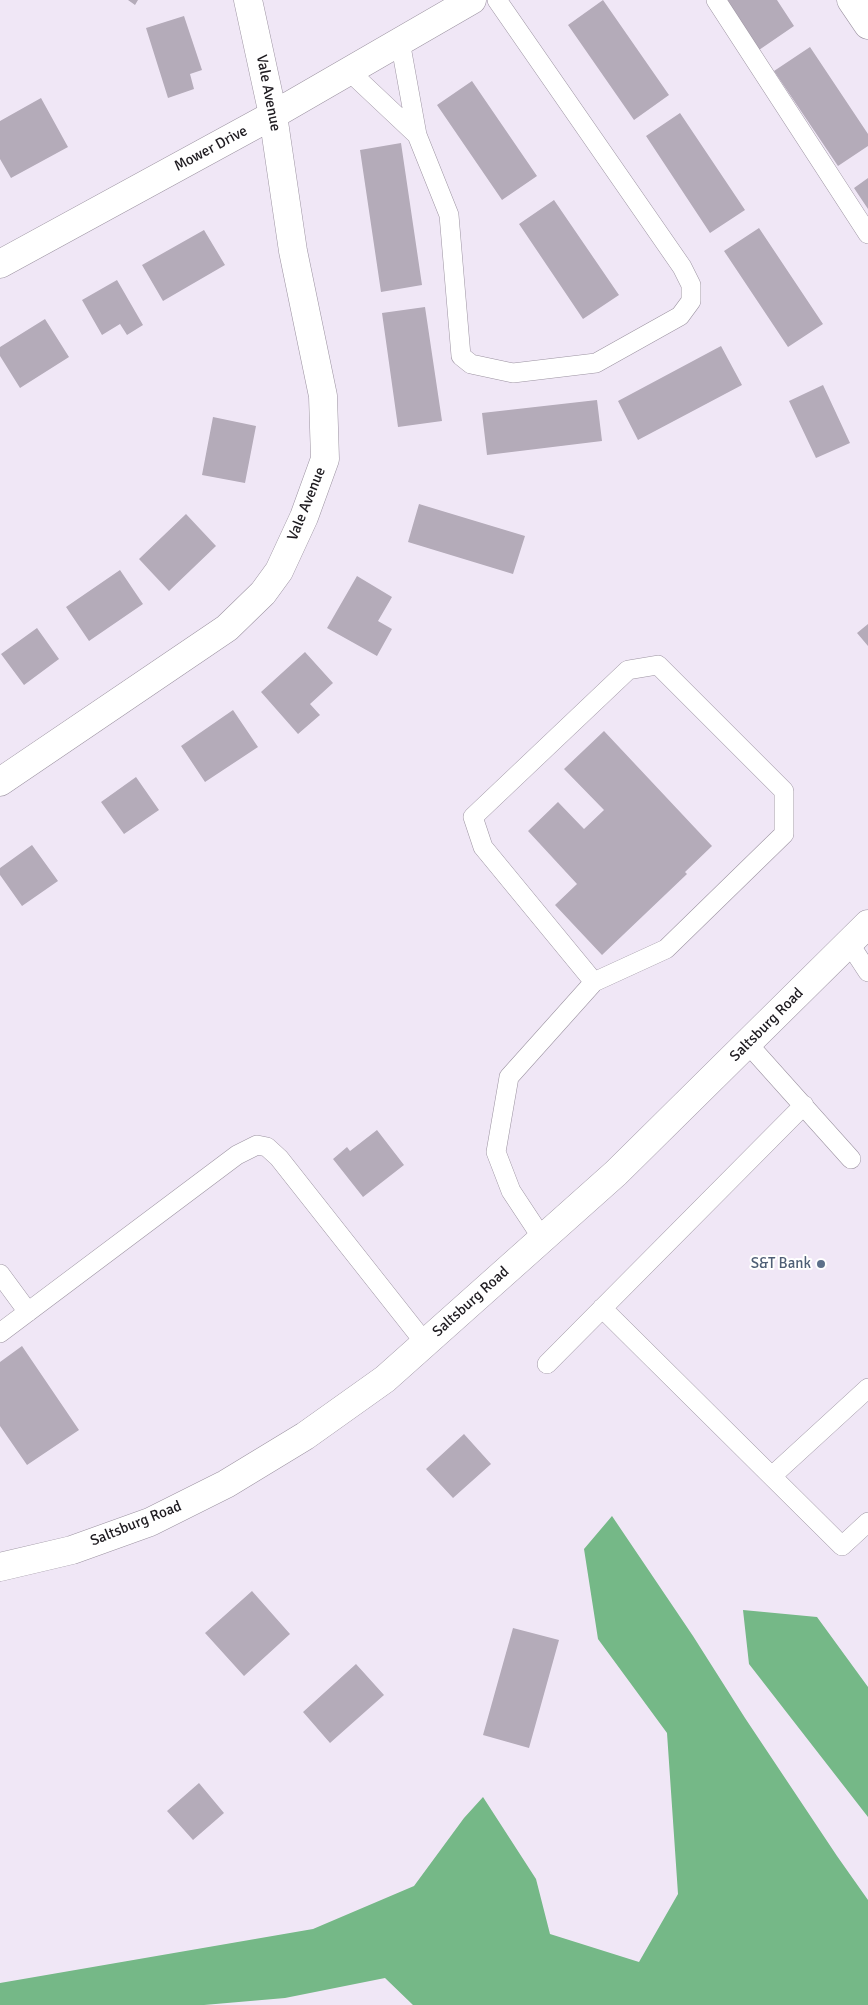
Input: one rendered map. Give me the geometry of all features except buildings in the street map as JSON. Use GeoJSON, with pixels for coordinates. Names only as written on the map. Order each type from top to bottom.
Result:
{"type":"FeatureCollection","features":[{"type":"Feature","properties":{"kind":"street","name":"Vale Avenue"},"geometry":{"type":"LineString","coordinates":[[0,782],[227,628],[263,593],[279,571],[304,516],[325,459],[323,396],[293,251],[273,115],[248,0]]}},
{"type":"Feature","properties":{"kind":"street","name":"Mower Drive"},"geometry":{"type":"LineString","coordinates":[[0,264],[273,115],[472,0]]}},
{"type":"Feature","properties":{"kind":"street"},"geometry":{"type":"LineString","coordinates":[[850,0],[868,25]]}},
{"type":"Feature","properties":{"kind":"street","name":"Saltsburg Road"},"geometry":{"type":"LineString","coordinates":[[0,1567],[72,1550],[150,1522],[226,1484],[305,1436],[377,1385],[616,1173],[868,924]]}},
{"type":"Feature","properties":{"kind":"lane"},"geometry":{"type":"LineString","coordinates":[[400,41],[417,135],[449,215],[461,356],[471,364],[513,373],[596,363],[680,316],[690,302],[691,285],[682,267],[497,0]]}},
{"type":"Feature","properties":{"kind":"lane"},"geometry":{"type":"LineString","coordinates":[[716,0],[868,234]]}},
{"type":"Feature","properties":{"kind":"lane"},"geometry":{"type":"LineString","coordinates":[[349,71],[417,135]]}},
{"type":"Feature","properties":{"kind":"lane"},"geometry":{"type":"LineString","coordinates":[[542,1238],[512,1191],[496,1152],[509,1077],[594,982],[666,949],[784,834],[784,791],[658,665],[628,670],[473,817],[483,847],[594,982]]}},
{"type":"Feature","properties":{"kind":"lane"},"geometry":{"type":"LineString","coordinates":[[849,943],[868,972]]}},
{"type":"Feature","properties":{"kind":"lane"},"geometry":{"type":"LineString","coordinates":[[748,1044],[851,1159]]}},
{"type":"Feature","properties":{"kind":"lane"},"geometry":{"type":"LineString","coordinates":[[546,1364],[804,1105]]}},
{"type":"Feature","properties":{"kind":"lane"},"geometry":{"type":"LineString","coordinates":[[0,1333],[237,1155],[257,1145],[267,1147],[279,1158],[426,1343]]}},
{"type":"Feature","properties":{"kind":"lane"},"geometry":{"type":"LineString","coordinates":[[0,1274],[28,1312]]}},
{"type":"Feature","properties":{"kind":"lane"},"geometry":{"type":"LineString","coordinates":[[602,1308],[842,1546],[868,1522]]}},
{"type":"Feature","properties":{"kind":"lane"},"geometry":{"type":"LineString","coordinates":[[772,1476],[868,1388]]}},
{"type":"Feature","properties":{"kind":"green space"},"geometry":{"type":"Polygon","coordinates":[[[612,1516],[868,1900],[868,2005],[413,2005],[385,1978],[285,1998],[204,2005],[0,2005],[0,1983],[313,1929],[414,1886],[464,1818],[483,1797],[536,1879],[550,1934],[639,1962],[678,1894],[667,1733],[598,1639],[584,1549],[612,1516]]]}},
{"type":"Feature","properties":{"kind":"green space"},"geometry":{"type":"Polygon","coordinates":[[[743,1610],[817,1617],[868,1687],[868,1817],[749,1664],[743,1610]]]}},
{"type":"Feature","properties":{"kind":"place","name":"S&T Bank"},"geometry":{"type":"Point","coordinates":[821,1264]}}]}
